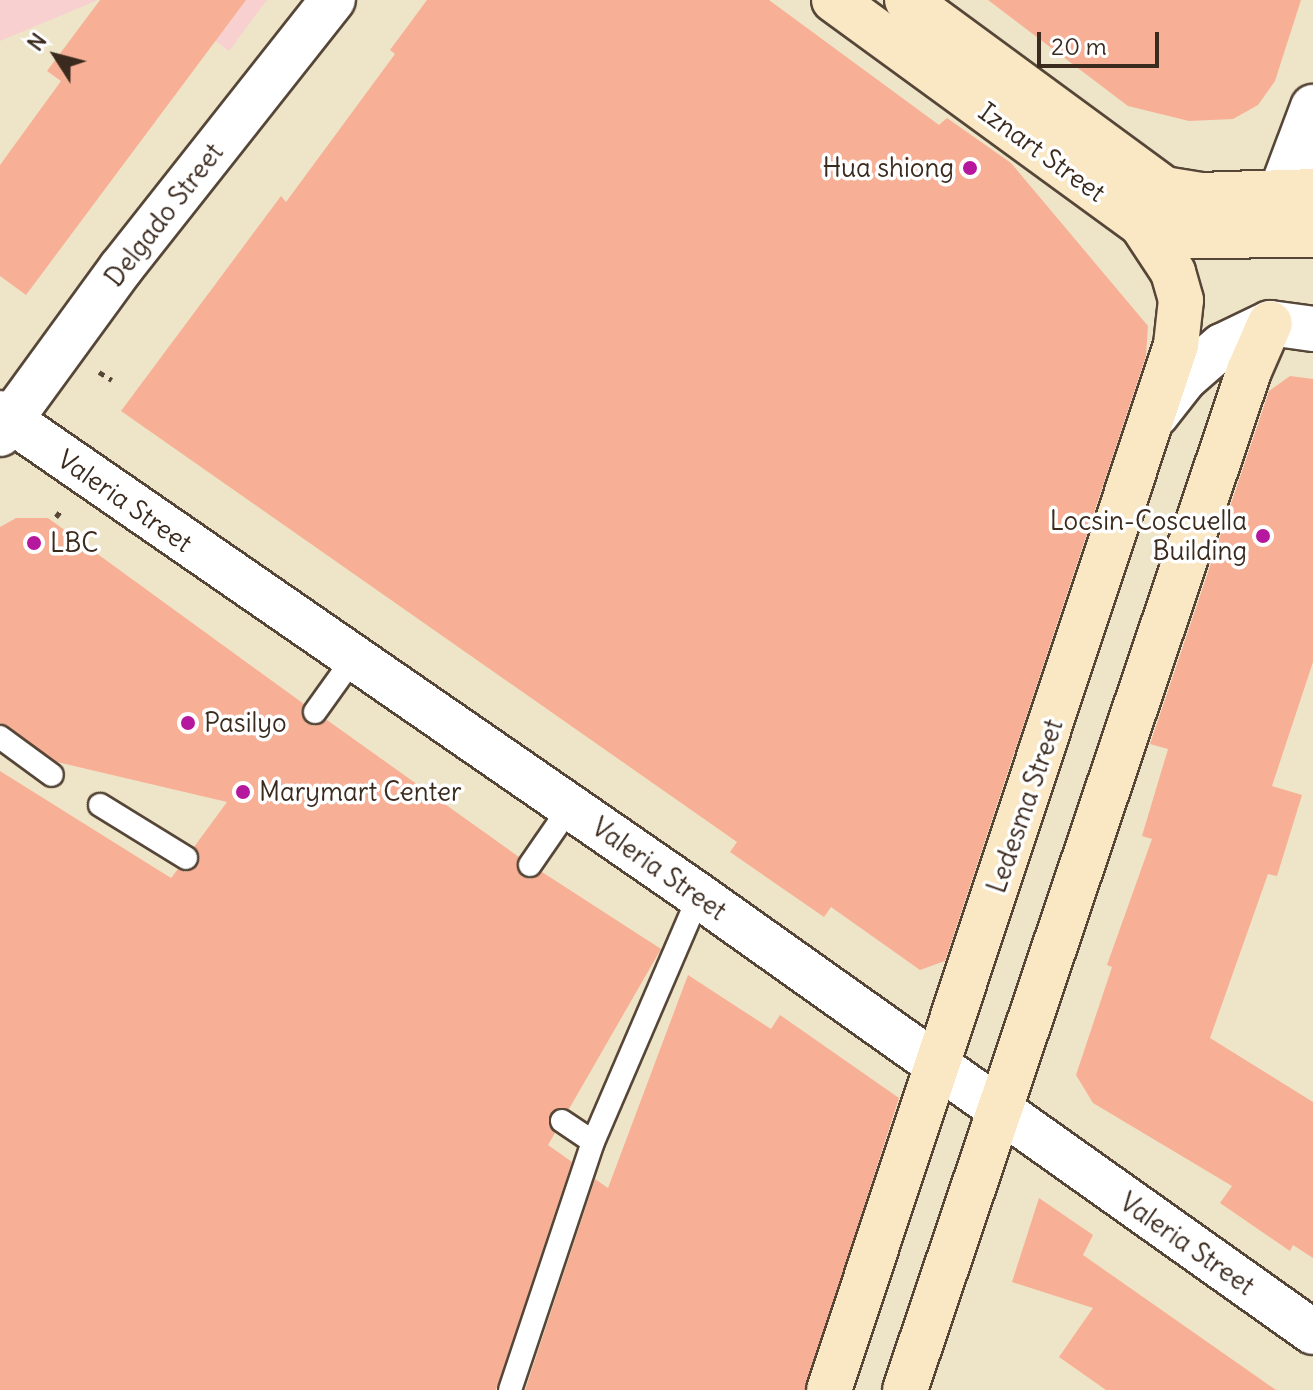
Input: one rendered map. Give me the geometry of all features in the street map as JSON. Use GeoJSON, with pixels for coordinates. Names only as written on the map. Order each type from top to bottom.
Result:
{"type":"FeatureCollection","features":[{"type":"Feature","properties":{"kind":"main road","name":"Iznart Street"},"geometry":{"type":"LineString","coordinates":[[834,0],[1142,225],[1192,236],[1293,235]]}},
{"type":"Feature","properties":{"kind":"main road"},"geometry":{"type":"LineString","coordinates":[[907,0],[1164,189],[1200,195],[1297,192]]}},
{"type":"Feature","properties":{"kind":"main road","name":"Ledesma Street"},"geometry":{"type":"LineString","coordinates":[[829,1390],[1156,415],[1176,345],[1181,300],[1173,272],[1142,225]]}},
{"type":"Feature","properties":{"kind":"main road"},"geometry":{"type":"LineString","coordinates":[[905,1390],[1001,1113],[1244,385],[1270,323]]}},
{"type":"Feature","properties":{"kind":"street","name":"Delgado Street"},"geometry":{"type":"LineString","coordinates":[[4,422],[121,268],[333,0]]}},
{"type":"Feature","properties":{"kind":"street"},"geometry":{"type":"LineString","coordinates":[[1297,192],[1313,107]]}},
{"type":"Feature","properties":{"kind":"street"},"geometry":{"type":"LineString","coordinates":[[1156,415],[1206,357],[1270,323],[1313,329]]}},
{"type":"Feature","properties":{"kind":"street","name":"Valeria Street"},"geometry":{"type":"LineString","coordinates":[[4,422],[699,896],[1313,1332]]}},
{"type":"Feature","properties":{"kind":"lane"},"geometry":{"type":"LineString","coordinates":[[315,712],[353,659]]}},
{"type":"Feature","properties":{"kind":"lane"},"geometry":{"type":"LineString","coordinates":[[0,737],[52,775]]}},
{"type":"Feature","properties":{"kind":"lane"},"geometry":{"type":"LineString","coordinates":[[100,805],[186,858]]}},
{"type":"Feature","properties":{"kind":"lane"},"geometry":{"type":"LineString","coordinates":[[530,865],[570,807]]}},
{"type":"Feature","properties":{"kind":"lane"},"geometry":{"type":"LineString","coordinates":[[510,1390],[593,1142],[699,896]]}},
{"type":"Feature","properties":{"kind":"lane"},"geometry":{"type":"LineString","coordinates":[[562,1121],[593,1142]]}},
{"type":"Feature","properties":{"kind":"path"},"geometry":{"type":"LineString","coordinates":[[99,372],[112,380]]}},
{"type":"Feature","properties":{"kind":"path"},"geometry":{"type":"LineString","coordinates":[[56,517],[63,508]]}},
{"type":"Feature","properties":{"kind":"shaded area"},"geometry":{"type":"Polygon","coordinates":[[[0,0],[98,0],[0,41],[0,0]]]}},
{"type":"Feature","properties":{"kind":"shaded area"},"geometry":{"type":"Polygon","coordinates":[[[160,0],[267,0],[229,51],[160,0]]]}},
{"type":"Feature","properties":{"kind":"building"},"geometry":{"type":"Polygon","coordinates":[[[100,0],[246,0],[26,295],[0,276],[0,165],[61,81],[47,71],[100,0]]]}},
{"type":"Feature","properties":{"kind":"building"},"geometry":{"type":"Polygon","coordinates":[[[427,0],[769,0],[939,125],[947,118],[1011,163],[1148,326],[1146,356],[945,961],[920,970],[831,907],[824,917],[730,852],[737,842],[121,411],[281,196],[286,202],[395,54],[390,50],[427,0]]]}},
{"type":"Feature","properties":{"kind":"building"},"geometry":{"type":"Polygon","coordinates":[[[988,0],[1301,0],[1275,81],[1258,105],[1233,119],[1189,121],[1128,106],[988,0]]]}},
{"type":"Feature","properties":{"kind":"building"},"geometry":{"type":"Polygon","coordinates":[[[1290,376],[1313,379],[1313,662],[1272,786],[1302,795],[1277,876],[1268,874],[1210,1038],[1313,1102],[1313,1258],[1293,1245],[1290,1251],[1220,1203],[1232,1186],[1093,1103],[1076,1075],[1112,967],[1107,965],[1152,839],[1142,836],[1168,749],[1150,744],[1269,391],[1290,376]]]}},
{"type":"Feature","properties":{"kind":"building"},"geometry":{"type":"Polygon","coordinates":[[[16,518],[48,518],[304,704],[306,723],[314,726],[327,720],[519,857],[521,876],[530,879],[542,872],[661,949],[569,1109],[550,1114],[549,1126],[555,1133],[548,1145],[572,1162],[496,1390],[0,1390],[0,771],[171,878],[178,869],[186,872],[197,866],[194,847],[227,802],[57,762],[0,723],[0,527],[16,518]]]}},
{"type":"Feature","properties":{"kind":"building"},"geometry":{"type":"Polygon","coordinates":[[[688,975],[771,1029],[780,1015],[899,1098],[805,1390],[525,1390],[595,1179],[608,1188],[688,975]]]}},
{"type":"Feature","properties":{"kind":"building"},"geometry":{"type":"Polygon","coordinates":[[[1039,1198],[1093,1235],[1083,1255],[1276,1390],[1106,1390],[1059,1357],[1093,1308],[1012,1282],[1039,1198]]]}},
{"type":"Feature","properties":{"kind":"place","name":"Hua shiong"},"geometry":{"type":"Point","coordinates":[970,168]}},
{"type":"Feature","properties":{"kind":"place","name":"Locsin-Coscuella Building"},"geometry":{"type":"Point","coordinates":[1263,536]}},
{"type":"Feature","properties":{"kind":"place","name":"LBC"},"geometry":{"type":"Point","coordinates":[34,543]}},
{"type":"Feature","properties":{"kind":"place","name":"Pasilyo"},"geometry":{"type":"Point","coordinates":[188,723]}},
{"type":"Feature","properties":{"kind":"place","name":"Marymart Center"},"geometry":{"type":"Point","coordinates":[243,792]}}]}
